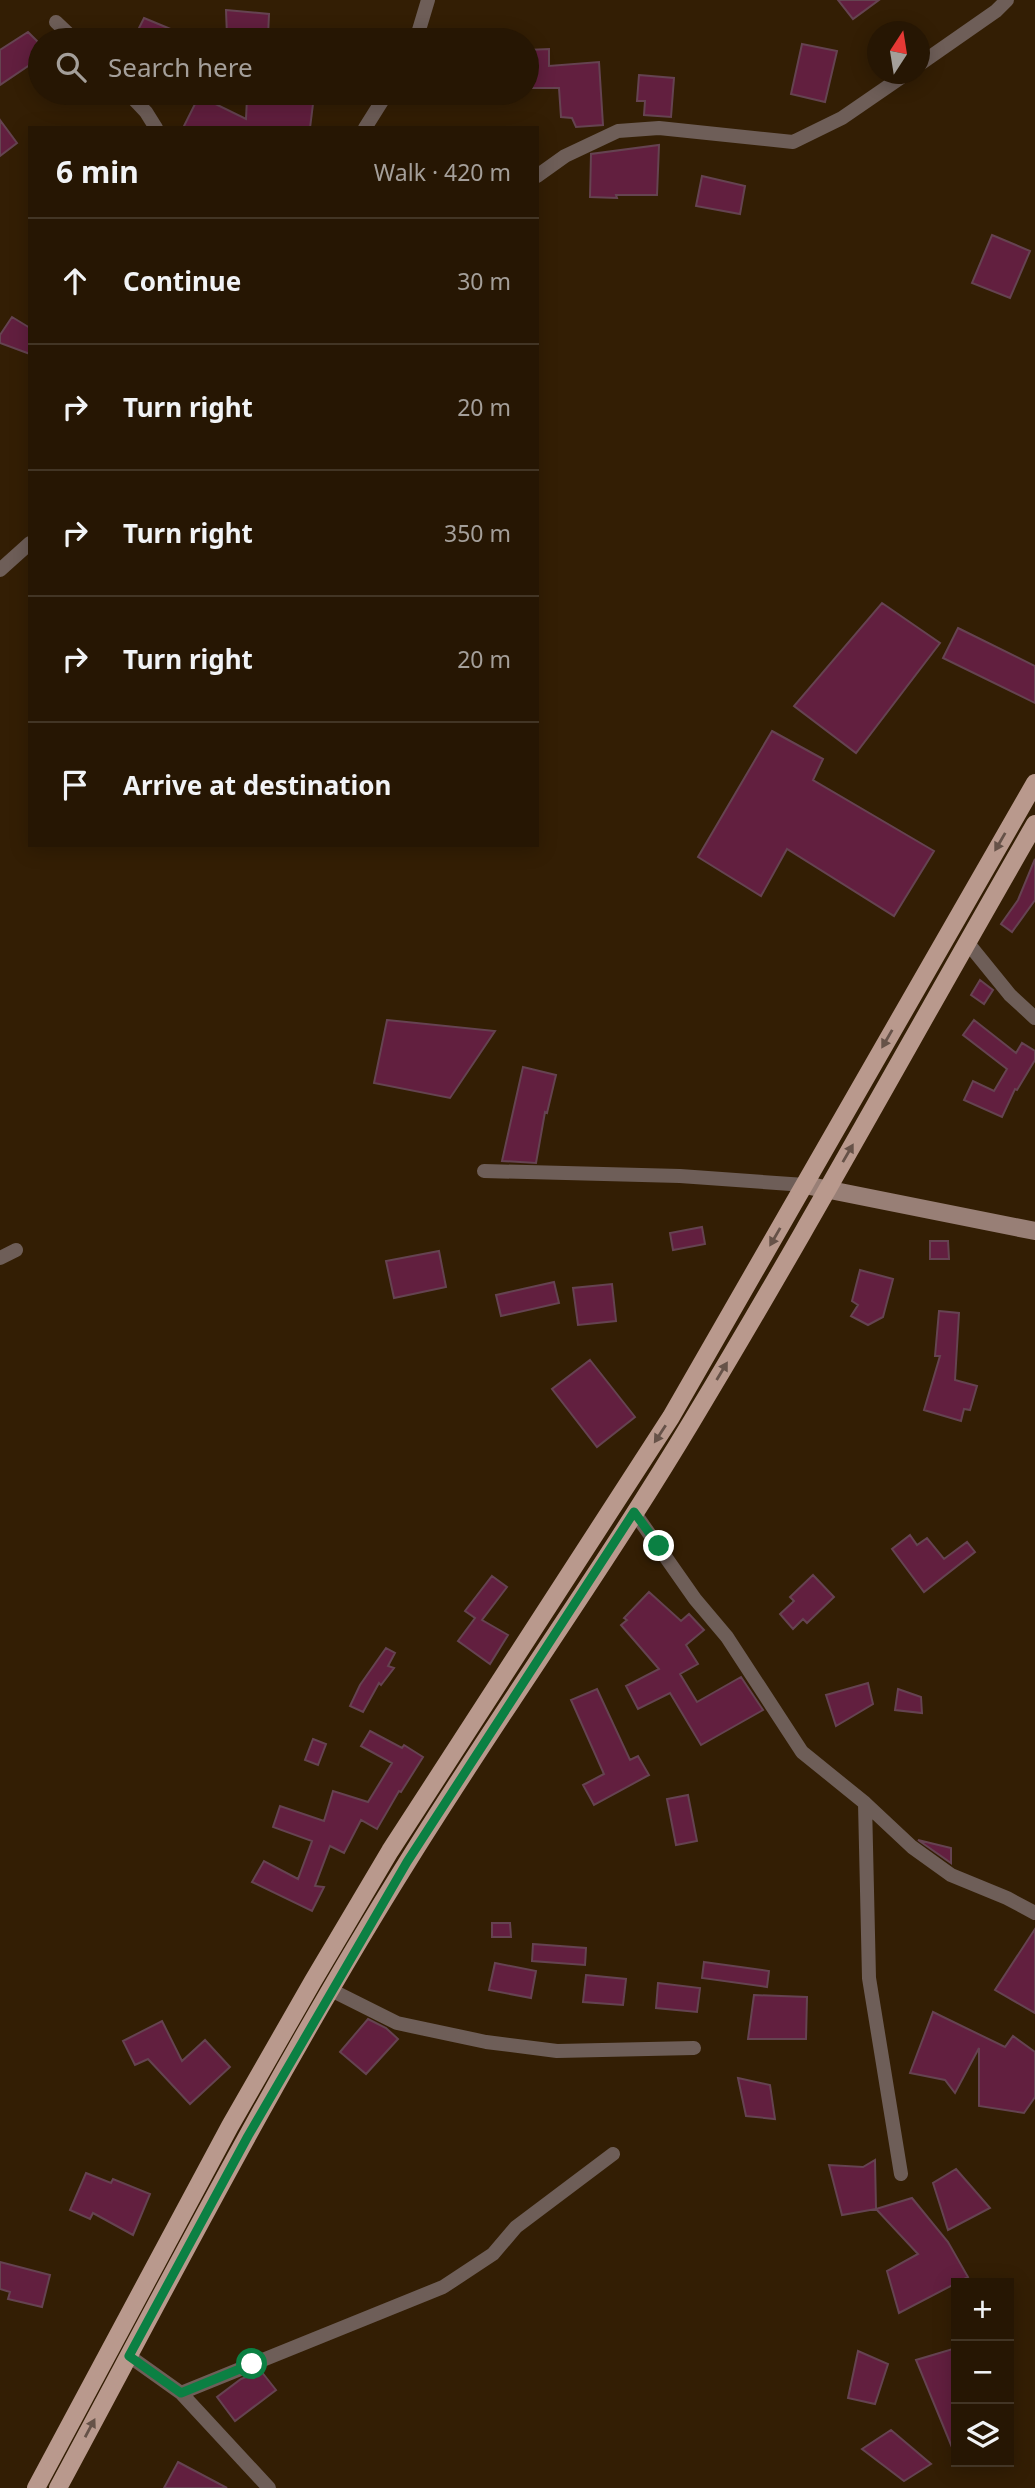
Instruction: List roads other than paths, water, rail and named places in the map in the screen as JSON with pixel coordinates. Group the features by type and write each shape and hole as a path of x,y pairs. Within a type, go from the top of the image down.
{"main road":[{"path":"36,2488 230,2126 390,1851 671,1417 1035,783"},
{"path":"58,2488 248,2136 331,1990 407,1862 688,1428 828,1189 1035,824"},
{"path":"390,1851 407,1862"}],"street":[{"path":"420,28 428,0"},
{"path":"930,56 996,11 1007,0"},
{"path":"56,22 62,28"},
{"path":"539,175 565,156 618,131 659,128 793,142 842,118 891,84"},
{"path":"139,105 155,126"},
{"path":"366,126 379,105"},
{"path":"0,570 28,545"},
{"path":"967,942 1010,995 1035,1018"},
{"path":"484,1171 680,1175 805,1185 1035,1231"},
{"path":"0,1258 16,1250"},
{"path":"634,1512 695,1599 727,1637 803,1752 865,1802 912,1847 951,1875 1007,1898 1035,1913"},
{"path":"865,1802 869,1978 901,2174"},
{"path":"331,1990 397,2024 486,2042 557,2051 694,2048"},
{"path":"181,2393 443,2287 493,2254 516,2227 613,2154"},
{"path":"129,2356 181,2393 269,2488"}]}
